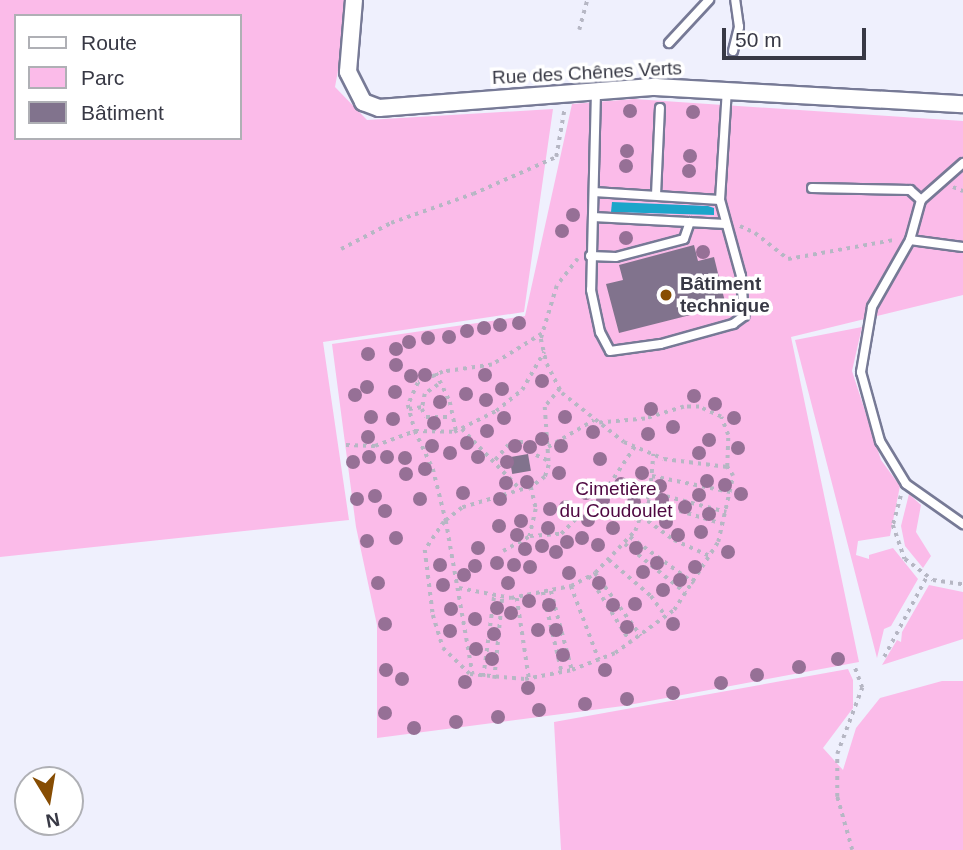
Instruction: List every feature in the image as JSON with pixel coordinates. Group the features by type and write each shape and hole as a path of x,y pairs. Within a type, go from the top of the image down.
{"street":[{"name":"Rue des Chênes Verts","path":"354,0 348,72 363,102 379,108 563,91 727,89 963,104"}],"lane":[{"path":"669,43 709,0"},
{"path":"733,51 739,27 735,0"},
{"path":"596,91 590,256 593,300 600,332 610,351 661,344 733,324 744,316 741,276 720,200 727,89"},
{"path":"656,195 660,108"},
{"path":"963,163 921,200 910,240 872,307 861,372 880,441 906,484 963,524"},
{"path":"812,188 910,190 921,200"},
{"path":"594,191 720,200"},
{"path":"593,217 726,224"},
{"path":"590,256 615,257 684,239 690,222"},
{"path":"910,240 963,247"}],"path":[{"path":"579,30 587,0"},
{"path":"341,249 391,223 473,194 556,157 564,128 563,91"},
{"path":"726,224 755,233 788,259 910,240"},
{"path":"590,256 579,259 562,278 542,334 544,352 561,389 597,422 635,446 653,454 727,467"},
{"path":"473,675 446,521 433,469 408,410 410,392 436,373 492,365 542,334"},
{"path":"346,445 375,446 415,431 462,429 496,411 522,390 544,352"},
{"path":"436,373 438,385 450,401 451,417 456,431"},
{"path":"438,385 425,394 422,407 426,417 451,417"},
{"path":"548,447 597,422 645,419 684,407 711,410 726,425 727,467 733,476 723,524 710,556 687,593 666,617 631,643 599,660 562,673 494,679 473,675 443,648 433,615 425,550 446,521 484,498 531,487 545,477 549,461 545,407 561,389"},
{"path":"408,410 422,407"},
{"path":"462,429 482,454 495,460 521,490"},
{"path":"495,460 508,445 527,442 536,456 549,461"},
{"path":"503,551 530,536 554,536 572,526 589,500 609,485 635,446"},
{"path":"459,588 494,596 517,597 571,586 595,573 625,544 641,516 650,492 653,454"},
{"path":"652,476 730,492"},
{"path":"906,484 895,514 894,534 905,559 927,576 945,583 963,584"},
{"path":"530,536 536,509 531,487"},
{"path":"650,492 726,512"},
{"path":"672,508 676,499"},
{"path":"647,501 723,524"},
{"path":"698,516 701,506"},
{"path":"641,516 674,540 710,556"},
{"path":"630,537 694,583"},
{"path":"625,544 687,593"},
{"path":"645,560 651,552"},
{"path":"609,560 651,596 666,617"},
{"path":"667,578 673,569"},
{"path":"595,573 641,636"},
{"path":"589,576 631,643"},
{"path":"884,657 927,576"},
{"path":"571,586 599,660"},
{"path":"551,590 572,670"},
{"path":"542,592 562,673"},
{"path":"603,598 609,592"},
{"path":"483,677 494,596"},
{"path":"494,679 502,597"},
{"path":"517,597 529,678"},
{"path":"617,621 625,615"},
{"path":"549,618 558,616"},
{"path":"491,621 499,624"},
{"path":"555,645 565,642"},
{"path":"487,647 497,649"},
{"path":"852,850 837,797 837,765 862,688 855,666"}],"green space":[{"path":"0,0 346,0 350,5 335,87 367,120 553,109 524,312 323,342 349,520 0,557"},
{"name":"Cimetière du Coudoulet","path":"634,99 963,121 963,295 791,337 859,662 623,706 377,738 377,625 356,527 332,344 525,316 572,104"},
{"path":"862,327 852,371 881,460 900,486 890,536 858,541 856,555 869,559 869,555 893,548 918,579 891,626 884,629 877,658 795,340"},
{"path":"909,494 921,505 916,532 931,556 923,568 905,546 901,526"},
{"path":"929,585 963,592 963,639 882,665 897,640 901,642 902,632"},
{"path":"848,669 853,680 853,708 823,748 843,770 856,728 880,698 942,681 963,681 963,850 561,850 554,722"}],"water":[{"path":"612,202 708,206 714,208 714,215 611,212"}],"building":[{"name":"Bâtiment technique","path":"694,245 698,261 714,257 726,306 619,333 606,284 623,280 619,265"},
{"path":"528,454 531,471 512,474 509,457"}],"place":[{"name":"Bâtiment technique","path":"666,295"}]}
